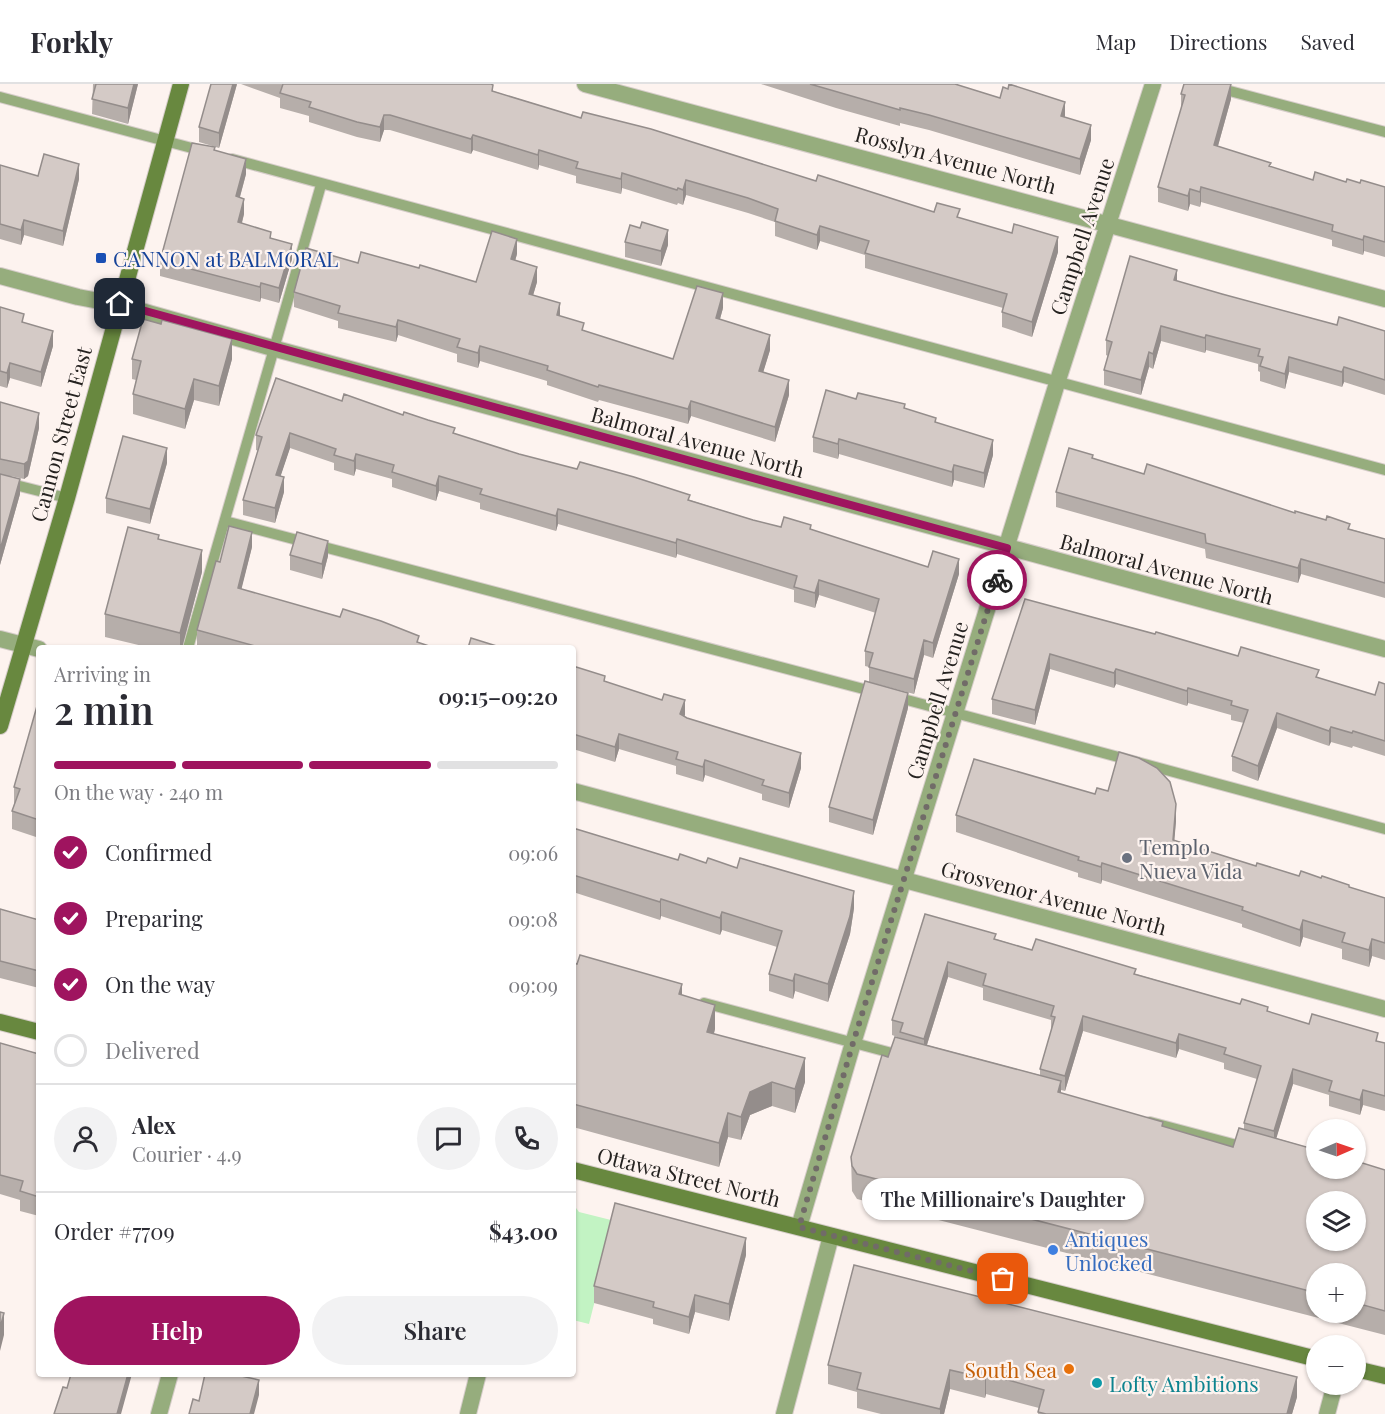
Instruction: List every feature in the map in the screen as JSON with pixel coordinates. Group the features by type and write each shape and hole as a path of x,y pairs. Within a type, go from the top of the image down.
{"main road":[{"name":"Cannon Street East","path":"0,726 31,647 67,498 181,84"},
{"path":"0,1022 36,1031"},
{"name":"Ottawa Street North","path":"576,1171 1306,1356"},
{"path":"1366,1372 1385,1377"}],"street":[{"name":"Rosslyn Avenue North","path":"585,84 1385,299"},
{"name":"Campbell Avenue","path":"799,1227 853,1043 1058,380 1153,84"},
{"name":"Balmoral Avenue North","path":"0,276 78,297 120,304 276,350 1385,650"},
{"path":"0,639 31,647"},
{"name":"Grosvenor Avenue North","path":"576,792 1385,1009"},
{"path":"784,1414 831,1236"},
{"path":"159,1414 169,1377"},
{"path":"468,1414 477,1377"},
{"path":"1328,1414 1332,1395"}],"lane":[{"path":"1203,84 1385,132"},
{"path":"0,97 164,139 321,185 1058,380 1385,470"},
{"path":"190,645 276,350 321,185"},
{"path":"0,481 67,498"},
{"path":"225,521 1385,829"},
{"path":"696,1001 909,1058"},
{"path":"1135,1118 1260,1151"}],"green space":[{"path":"576,1208 579,1212 615,1221 589,1324 576,1321"}],"building":[{"path":"96,84 134,84 128,108 92,99"},
{"path":"211,84 233,84 219,133 199,127"},
{"path":"283,84 491,84 493,85 492,91 581,118 583,112 651,129 816,181 818,175 934,212 937,203 960,209 957,217 1012,233 1014,224 1058,237 1032,322 1002,312 1007,294 865,253 869,241 820,226 817,235 775,221 778,209 748,198 686,180 683,190 678,188 677,190 622,173 621,179 576,168 578,162 539,150 538,155 473,135 471,139 390,115 384,115 380,127 357,122 309,107 311,102 280,93"},
{"path":"810,84 955,84 1000,98 1003,87 1008,89 1009,84 1065,102 1061,116 1091,125 1080,159 929,115 900,108 900,110"},
{"path":"1184,84 1231,84 1214,145 1271,163 1269,166 1313,180 1315,172 1346,182 1347,179 1360,183 1361,180 1385,187 1385,242 1364,236 1363,240 1332,231 1333,225 1201,187 1200,192 1190,189 1188,196 1158,187 1185,95 1181,94"},
{"path":"192,143 215,147 214,150 246,159 236,196 244,199 238,222 271,232 270,238 292,244 279,288 261,283 260,287 160,261"},
{"path":"44,154 79,164 63,231 24,220 21,230 0,224 0,165 38,176"},
{"path":"642,222 668,230 661,251 625,242 630,225 640,228"},
{"path":"492,231 517,239 511,259 537,267 529,294 560,303 557,315 584,323 582,330 673,359 697,286 723,293 716,318 770,335 759,371 789,380 775,427 691,401 688,409 599,385 598,387 547,370 548,366 480,346 478,353 457,347 460,339 398,320 396,327 338,313 340,306 294,292 306,248 358,263 361,252 419,268 420,265 476,282"},
{"path":"1130,256 1177,270 1174,280 1337,325 1339,317 1385,331 1385,380 1344,367 1342,372 1289,357 1285,374 1260,366 1263,357 1258,356 1260,349 1161,326 1153,354 1149,352 1141,380 1104,370 1112,342 1106,340"},
{"path":"0,307 24,314 22,322 53,331 41,372 10,363 7,373 0,371"},
{"path":"143,319 161,324 162,320 232,339 219,386 194,379 185,409 133,394 141,361 132,359"},
{"path":"276,378 342,401 344,394 403,415 404,412 455,428 453,433 519,454 577,469 580,462 634,477 690,495 688,500 753,520 781,527 784,517 811,525 810,529 928,567 933,551 959,559 933,643 924,640 914,679 869,667 873,653 865,651 879,599 819,580 815,593 794,587 797,576 677,539 676,543 558,509 556,516 480,494 482,489 439,476 436,486 392,472 394,465 356,454 354,461 334,455 336,449 290,433 276,475 284,477 275,508 243,500 262,437 256,435"},
{"path":"826,390 856,399 858,393 905,404 904,408 936,418 935,422 993,440 984,473 954,465 952,472 839,439 838,444 813,437"},
{"path":"0,402 39,413 28,461 24,464 0,459"},
{"path":"123,436 167,448 150,509 106,498"},
{"path":"1069,448 1093,455 1092,458 1144,474 1147,464 1295,513 1295,511 1326,520 1327,516 1350,524 1348,529 1385,539 1385,583 1301,559 1298,568 1206,543 1205,534 1056,492"},
{"path":"0,474 20,479 0,550"},
{"path":"229,526 252,532 238,588 340,617 343,609 419,636 417,642 426,645 251,645 197,630 216,561 220,562"},
{"path":"128,527 159,535 158,539 202,550 180,633 105,614"},
{"path":"297,532 328,541 322,564 290,555"},
{"path":"1025,599 1155,634 1156,632 1238,656 1241,647 1319,670 1316,677 1375,695 1379,682 1385,684 1385,741 1331,727 1329,731 1277,713 1258,766 1232,756 1248,710 1231,705 1232,701 1188,688 1187,691 1116,669 1114,673 1050,654 1035,710 992,699"},
{"path":"471,638 493,645 469,645"},
{"path":"576,667 605,676 604,681 662,700 664,694 685,700 680,714 687,718 801,753 789,793 762,785 764,780 705,760 703,767 676,759 678,752 619,734 615,747 576,735"},
{"path":"865,681 908,693 873,820 829,807"},
{"path":"36,710 36,819 12,811 20,789 14,787"},
{"path":"1119,752 1139,758 1157,768 1170,782 1176,804 1173,840 1256,866 1257,863 1299,876 1301,871 1321,878 1322,876 1385,898 1385,943 1372,939 1369,950 1342,942 1345,933 1303,920 1300,930 1242,910 1243,907 1102,863 1101,867 1078,860 1079,857 956,815 974,759 1095,794 1097,788 1108,791"},
{"path":"576,829 678,860 680,854 706,863 708,858 737,868 740,858 854,891 850,916 828,984 795,974 793,981 769,974 782,931 722,912 720,918 661,899 660,902 576,876"},
{"path":"0,909 36,919 36,970 0,961"},
{"path":"925,914 996,934 994,939 1032,950 1036,939 1136,969 1134,974 1240,1004 1242,999 1268,1007 1267,1011 1309,1024 1312,1014 1378,1033 1376,1041 1385,1043 1385,1096 1363,1090 1360,1100 1329,1091 1332,1081 1293,1069 1274,1131 1244,1123 1261,1066 1224,1054 1226,1048 1179,1034 1176,1043 1083,1016 1065,1076 1040,1069 1055,1017 1051,1016 1054,1006 983,985 986,974 948,962 924,1039 900,1032 903,1023 892,1020"},
{"path":"580,955 682,984 679,994 715,1005 707,1032 805,1058 795,1089 772,1082 750,1092 741,1117 728,1113 719,1143 576,1105 577,964"},
{"path":"895,1037 1061,1081 1058,1092 1163,1122 1162,1126 1233,1147 1239,1128 1306,1147 1306,1179 1366,1179 1366,1164 1385,1170 1385,1311 1366,1306 1366,1263 1306,1263 1306,1290 857,1174 852,1166 851,1157 882,1055 888,1057"},
{"path":"0,1043 36,1053 36,1196 20,1191 23,1181 0,1175"},
{"path":"615,1203 746,1238 729,1304 695,1295 689,1317 653,1307 654,1302 594,1286"},
{"path":"854,1265 1297,1377 1287,1414 1046,1414 1038,1412 1044,1390 986,1374 985,1378 950,1370 940,1409 857,1389 861,1373 828,1365"},
{"path":"0,1312 4,1313 0,1328"},
{"path":"70,1377 127,1377 117,1414 54,1414 63,1387 67,1388"},
{"path":"204,1377 246,1377 259,1380 250,1414 189,1414 193,1399 199,1401"}],"way so far":[{"path":"997,580 853,1043 799,1227 1003,1279"}],"place":[{"name":"CANNON at BALMORAL","path":"101,258"},
{"name":"Templo Nueva Vida","path":"1127,858"},
{"name":"Antiques Unlocked","path":"1053,1250"},
{"name":"The Millionaire's Daughter","path":"1003,1279"},
{"name":"South Sea","path":"1069,1369"},
{"name":"Lofty Ambitions","path":"1097,1383"}],"route":[{"path":"120,304 276,350 1007,548 997,580"}]}
